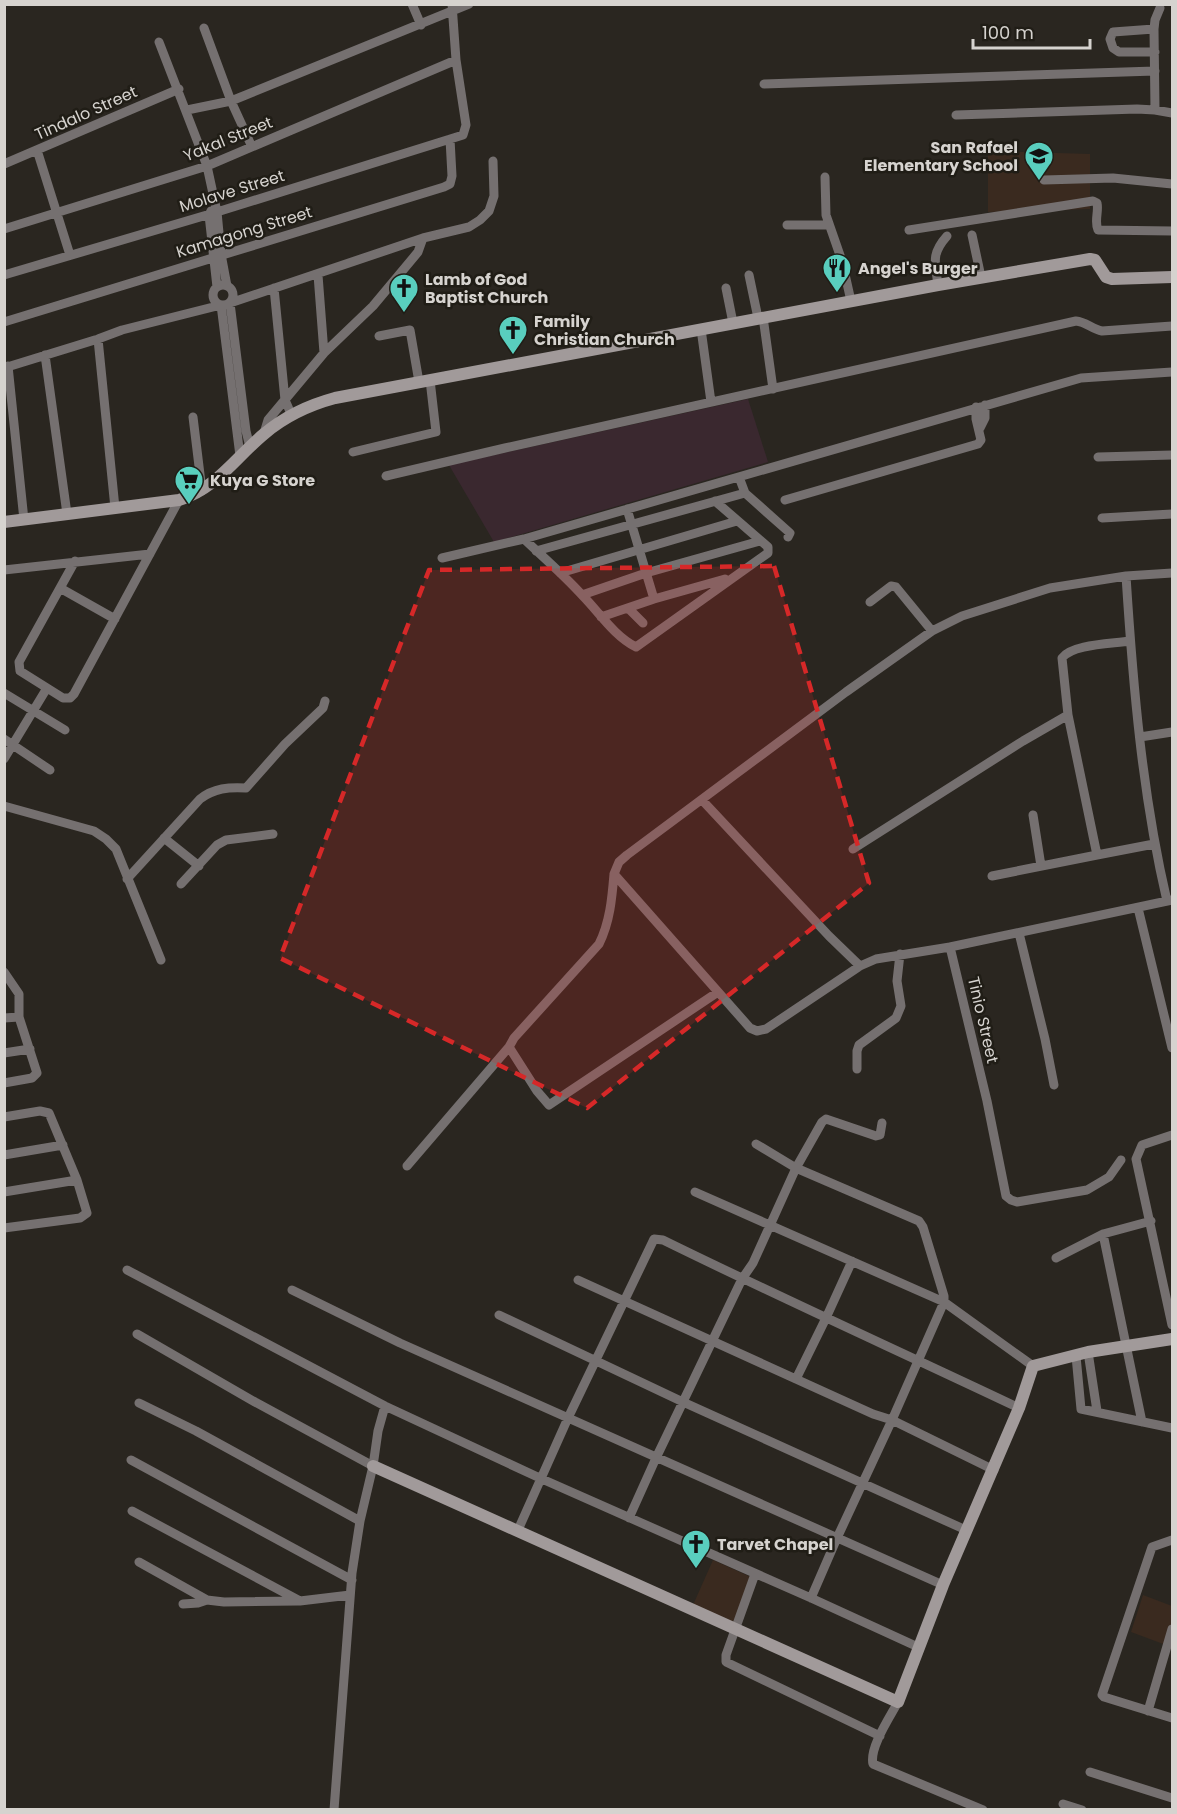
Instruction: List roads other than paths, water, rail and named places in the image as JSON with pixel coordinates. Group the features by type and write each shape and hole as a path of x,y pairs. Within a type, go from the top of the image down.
{"street":[{"path":"412,4 421,25"},
{"path":"187,110 231,101 421,25 452,8 469,4"},
{"path":"452,8 456,60"},
{"path":"1155,110 1154,29 1160,8"},
{"path":"204,28 231,101 252,147"},
{"path":"1154,29 1113,32 1110,39 1113,48 1119,52 1155,52"},
{"path":"159,42 207,166 222,287"},
{"name":"Molave Street","path":"4,275 463,135 465,130 456,60"},
{"name":"Yakal Street","path":"4,229 207,166 456,60"},
{"path":"764,84 1155,71"},
{"name":"Tindalo Street","path":"4,164 179,89"},
{"path":"956,115 1155,110 1173,113"},
{"name":"Kamagong Street","path":"4,322 444,187 450,184 452,176 450,139"},
{"path":"37,150 70,255"},
{"path":"24,520 6,367 122,330 225,304 318,275 423,238 469,227 489,211 494,196 493,161"},
{"path":"825,177 826,215 842,261 851,301"},
{"path":"1044,180 1113,178 1173,184"},
{"path":"909,230 1093,201 1098,207 1096,226 1098,230 1173,231"},
{"path":"787,225 829,225"},
{"path":"972,235 981,277"},
{"path":"938,285 936,250 947,236"},
{"path":"264,434 268,420 324,353 373,306 418,252 423,238"},
{"path":"4,522 179,500 202,491 219,478 264,434 310,405 335,398 1090,258 1095,260 1106,277 1112,279 1173,277"},
{"path":"318,275 324,353"},
{"path":"749,275 761,318 773,389"},
{"path":"222,287 233,294 225,304 240,456"},
{"path":"222,287 214,292 214,298 225,304"},
{"path":"274,288 285,400 292,416"},
{"path":"726,288 733,323"},
{"path":"225,304 250,447"},
{"path":"386,476 1076,321 1083,321 1102,331 1173,326"},
{"path":"701,329 711,402"},
{"path":"353,452 437,430 410,330 379,336"},
{"path":"98,339 115,508"},
{"path":"45,355 67,514"},
{"path":"442,558 524,539 1082,378 1173,372"},
{"path":"785,500 973,447 981,440 980,428 985,418 980,406"},
{"path":"193,417 202,491"},
{"path":"1098,457 1173,455"},
{"path":"739,477 745,493 790,533 788,537"},
{"path":"537,551 745,493"},
{"path":"75,561 19,662 20,671 63,698 70,698 74,694 179,500"},
{"path":"524,539 582,595 601,617 636,647 768,553 768,547 716,501"},
{"path":"627,509 654,599"},
{"path":"1102,518 1173,514"},
{"path":"560,573 737,521"},
{"path":"582,595 646,573 760,541"},
{"path":"4,570 150,554"},
{"path":"406,1167 509,1047 514,1038 598,944 604,933 611,904 614,874 619,862 855,685 932,631 962,616 1031,593 1071,584 1126,576 1173,573"},
{"path":"614,874 750,1028 757,1031 766,1029 860,966 876,959 1020,933 1170,900 1154,844 1140,737 1126,576"},
{"path":"601,617 654,599 732,578"},
{"path":"870,602 891,586 896,587 932,631"},
{"path":"60,588 115,619"},
{"path":"628,608 644,623"},
{"path":"1097,855 1068,715 1062,658 1066,652 1130,641"},
{"path":"4,759 47,688"},
{"path":"4,693 65,729"},
{"path":"127,879 210,791 246,788 285,744 323,708 325,700"},
{"path":"854,849 1023,741 1068,715"},
{"path":"1140,737 1173,732"},
{"path":"4,739 50,770"},
{"path":"702,800 860,966"},
{"path":"4,806 94,831 106,838 116,849 161,960"},
{"path":"1033,815 1041,866"},
{"path":"181,884 217,845 226,840 273,834"},
{"path":"164,838 199,866"},
{"path":"992,876 1154,844"},
{"path":"1137,908 1173,1048"},
{"path":"1020,933 1054,1085"},
{"name":"Tinio Street","path":"950,947 987,1101 1006,1196 1017,1202 1087,1190 1109,1177 1121,1160"},
{"path":"857,1069 856,1051 859,1045 896,1018 901,1006 897,981 900,954"},
{"path":"4,972 19,994 19,1017 37,1075 4,1083"},
{"path":"509,1047 549,1106 718,992"},
{"path":"4,1018 19,1017"},
{"path":"4,1053 30,1048"},
{"path":"4,1118 40,1111 48,1112 87,1208 86,1215 80,1218 4,1228"},
{"path":"629,1518 742,1279 753,1263 796,1168 824,1120 876,1136 880,1135 882,1124"},
{"path":"1173,1135 1142,1145 1136,1159 1173,1325"},
{"path":"756,1144 796,1168 919,1221 923,1227 944,1296 944,1302 919,1360 811,1598"},
{"path":"4,1155 63,1145"},
{"path":"4,1192 77,1180"},
{"path":"694,1192 944,1302 1033,1366 1082,1354 1173,1339"},
{"path":"1056,1258 1103,1234 1151,1221"},
{"path":"1103,1234 1142,1422"},
{"path":"518,1530 568,1418 654,1239 663,1240 1020,1408"},
{"path":"796,1379 852,1261"},
{"path":"127,1270 385,1406 542,1479 918,1647"},
{"path":"578,1280 873,1414 892,1420 994,1470"},
{"path":"292,1290 400,1343 943,1585"},
{"path":"499,1315 683,1402 966,1530"},
{"path":"137,1334 373,1466 898,1702"},
{"path":"1082,1354 1097,1411"},
{"path":"1082,1354 1079,1406 1083,1410 1173,1428"},
{"path":"983,1809 964,1807 873,1764 872,1758 880,1736 898,1702 966,1530 1020,1408 1033,1366"},
{"path":"139,1403 196,1431 360,1521"},
{"path":"334,1809 352,1580 360,1521 385,1406"},
{"path":"131,1460 352,1580"},
{"path":"132,1511 300,1601"},
{"path":"1173,1540 1152,1547 1102,1695 1173,1718"},
{"path":"138,1562 207,1600 224,1602 300,1601 351,1595"},
{"path":"755,1574 726,1655 726,1662 880,1736"},
{"path":"183,1604 207,1600"},
{"path":"1148,1711 1173,1629"},
{"path":"1090,1772 1173,1798"},
{"path":"1063,1804 1082,1809"}],"place":[{"name":"San Rafael Elementary School","path":"1039,182"},
{"name":"Angel's Burger","path":"837,294"},
{"name":"Lamb of God Baptist Church","path":"404,314"},
{"name":"Family Christian Church","path":"513,356"},
{"name":"Kuya G Store","path":"189,506"},
{"name":"Tarvet Chapel","path":"696,1570"}]}
